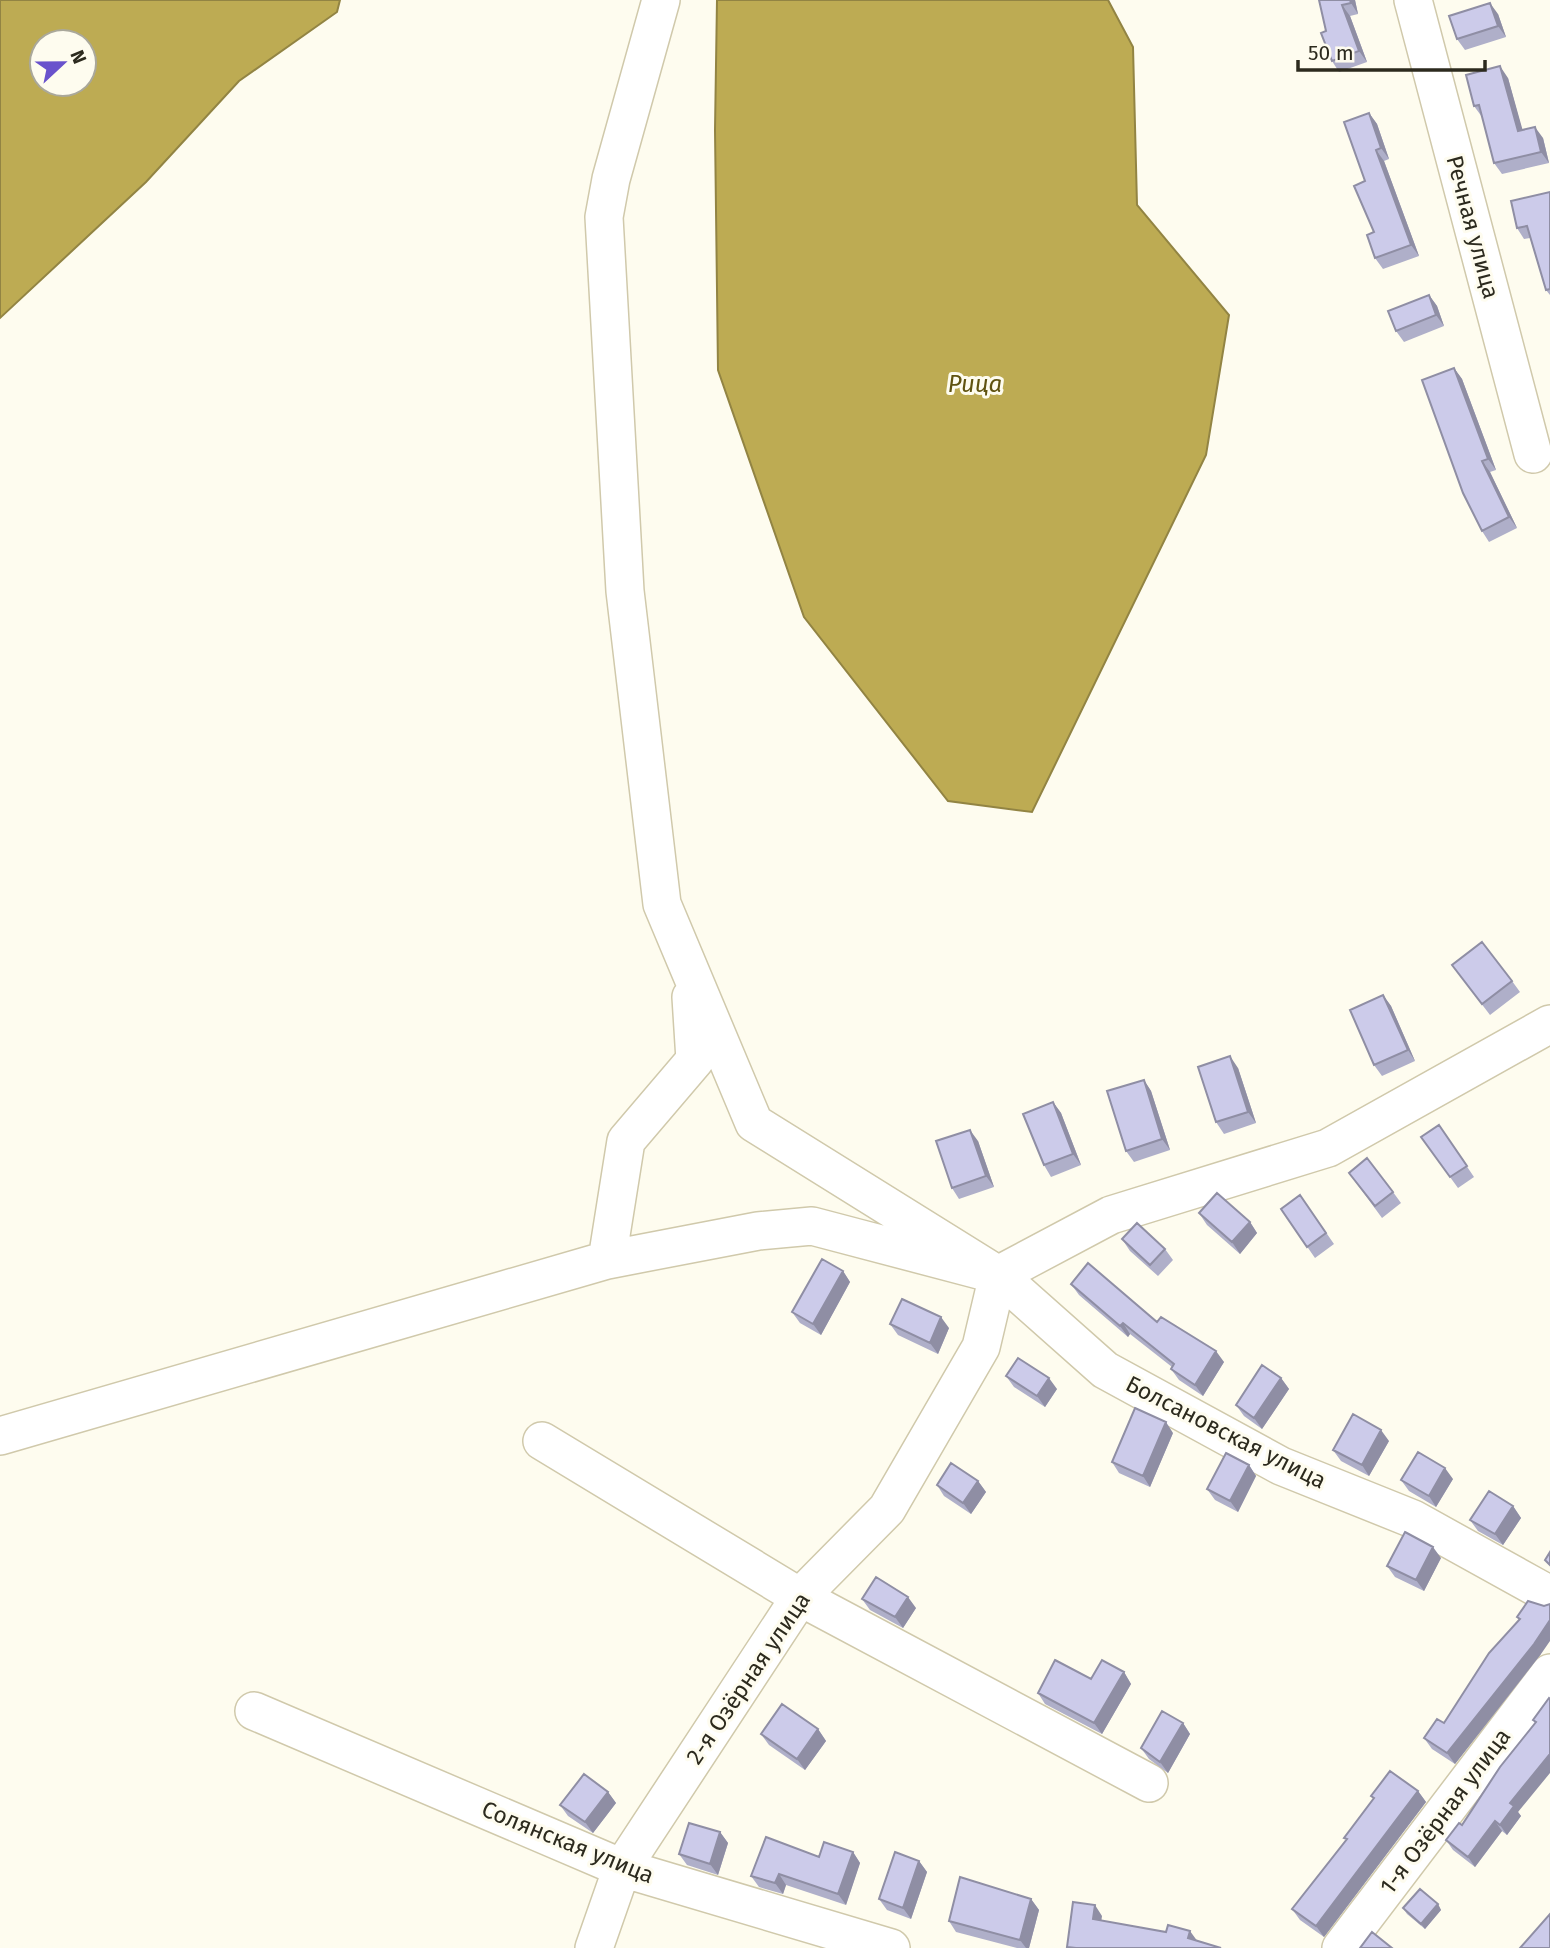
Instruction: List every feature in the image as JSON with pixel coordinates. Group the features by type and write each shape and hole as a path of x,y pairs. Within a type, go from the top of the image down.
{"street":[{"name":"Болсановская улица","path":"661,0 611,179 604,217 625,591 662,904 754,1123 998,1275 1105,1370 1281,1466 1413,1519 1550,1595"},
{"name":"Речная улица","path":"1413,0 1533,454"},
{"path":"607,1260 626,1141 695,1060 689,968"},
{"path":"0,1436 607,1260 758,1231 812,1226 998,1275 1111,1215 1328,1149 1550,1024"},
{"name":"2-я Озёрная улица","path":"594,1948 622,1868 800,1597 887,1509 981,1347 998,1275"},
{"path":"542,1441 800,1597 1149,1783"},
{"name":"1-я Озёрная улица","path":"1341,1948 1550,1673"},
{"name":"Солянская улица","path":"254,1710 622,1868 891,1948"}],"water":[{"path":"0,0 340,0 337,12 239,81 146,182 0,318"},
{"name":"Рица","path":"717,0 1108,0 1133,47 1137,205 1229,315 1206,455 1032,812 948,801 804,617 718,370 715,130"}],"building":[{"path":"1319,0 1350,0 1351,3 1342,5 1359,51 1332,61 1321,33 1326,31"},
{"path":"1490,3 1498,26 1457,39 1449,16"},
{"path":"1500,66 1518,131 1535,127 1541,152 1494,163 1479,105 1474,106 1466,75"},
{"path":"1369,113 1381,148 1376,150 1411,245 1375,258 1367,235 1374,232 1354,186 1365,181 1344,122"},
{"path":"1550,192 1550,289 1546,290 1527,226 1517,228 1511,201"},
{"path":"1429,295 1436,315 1396,331 1388,311"},
{"path":"1454,368 1488,459 1482,461 1509,517 1482,531 1463,493 1422,380"},
{"path":"1482,942 1512,981 1482,1004 1452,965"},
{"path":"1383,995 1408,1050 1374,1065 1350,1010"},
{"path":"1230,1056 1248,1112 1216,1122 1198,1067"},
{"path":"1144,1080 1162,1139 1126,1151 1107,1091"},
{"path":"1053,1102 1073,1154 1044,1165 1023,1114"},
{"path":"1439,1125 1467,1166 1450,1177 1421,1137"},
{"path":"970,1130 986,1176 952,1188 936,1141"},
{"path":"1367,1158 1393,1192 1375,1206 1349,1173"},
{"path":"1217,1193 1250,1222 1232,1242 1199,1213"},
{"path":"1300,1195 1326,1233 1307,1247 1281,1209"},
{"path":"1137,1223 1165,1249 1150,1265 1122,1239"},
{"path":"822,1259 843,1271 813,1324 792,1312"},
{"path":"1088,1263 1157,1322 1161,1317 1216,1351 1195,1385 1171,1369 1174,1364 1123,1323 1120,1326 1071,1284"},
{"path":"902,1299 941,1317 930,1343 890,1324"},
{"path":"1018,1358 1049,1378 1037,1396 1006,1376"},
{"path":"1262,1365 1281,1378 1254,1418 1236,1405"},
{"path":"1135,1408 1166,1422 1143,1476 1112,1462"},
{"path":"1353,1414 1381,1430 1362,1465 1333,1450"},
{"path":"1418,1452 1445,1468 1429,1496 1401,1480"},
{"path":"1226,1453 1249,1465 1230,1501 1207,1489"},
{"path":"951,1463 978,1481 963,1503 937,1485"},
{"path":"1489,1491 1513,1506 1495,1534 1470,1520"},
{"path":"1405,1532 1433,1547 1416,1580 1387,1566"},
{"path":"1550,1552 1550,1565 1545,1560"},
{"path":"876,1577 908,1597 895,1617 862,1599"},
{"path":"1528,1601 1544,1606 1550,1604 1550,1620 1447,1753 1424,1738 1437,1719 1444,1723 1489,1653 1520,1619 1517,1617"},
{"path":"1055,1660 1091,1679 1102,1660 1124,1672 1094,1723 1038,1693"},
{"path":"1549,1698 1550,1754 1510,1803 1514,1806 1500,1825 1495,1821 1468,1857 1446,1840 1459,1823 1462,1825 1500,1767 1536,1722 1533,1720"},
{"path":"782,1704 818,1729 797,1759 761,1734"},
{"path":"1162,1711 1183,1723 1160,1762 1141,1748"},
{"path":"1390,1771 1418,1791 1316,1926 1292,1909 1347,1839 1344,1838"},
{"path":"584,1774 608,1792 585,1822 560,1805"},
{"path":"689,1823 720,1832 710,1864 679,1854"},
{"path":"766,1837 819,1857 824,1842 853,1852 838,1894 779,1874 775,1883 751,1876"},
{"path":"895,1852 919,1861 903,1908 879,1899"},
{"path":"960,1877 1031,1899 1020,1940 949,1921"},
{"path":"1420,1889 1438,1904 1421,1924 1403,1908"},
{"path":"1073,1902 1095,1905 1093,1919 1166,1932 1168,1925 1190,1931 1188,1938 1221,1948 1067,1947"},
{"path":"1550,1914 1550,1948 1520,1948"},
{"path":"1372,1932 1392,1948 1360,1948"}]}
